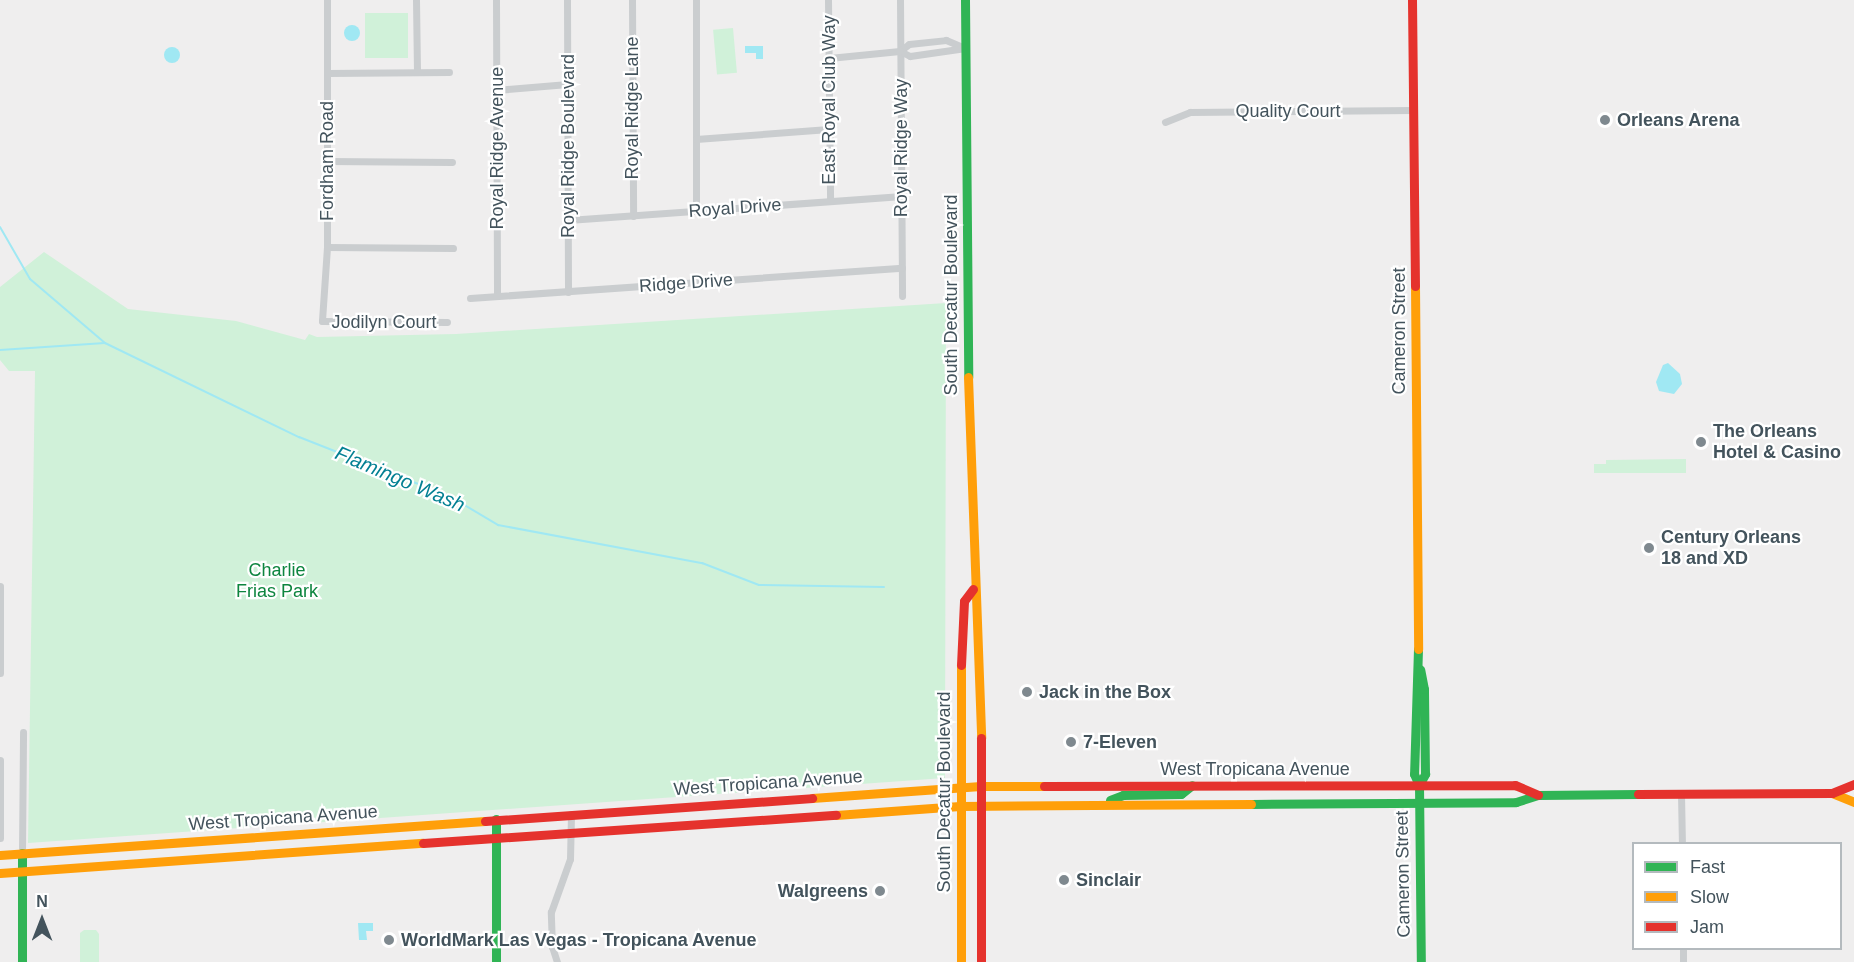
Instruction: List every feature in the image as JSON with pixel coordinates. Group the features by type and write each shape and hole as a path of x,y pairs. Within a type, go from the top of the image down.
{"main road":[{"name":"South Decatur Boulevard","path":"965,0 973,589 979,601 981,962"},
{"name":"Cameron Street","path":"1412,0 1418,661 1414,756 1419,785 1421,962"},
{"name":"South Decatur Boulevard","path":"961,962 960,787 964,601 973,589"},
{"name":"West Tropicana Avenue","path":"0,873 960,806 1101,803 1516,802 1538,795 1832,793 1854,784"},
{"path":"1101,803 1123,795 1181,794 1192,785"},
{"name":"West Tropicana Avenue","path":"0,855 981,786 1515,785 1538,795"},
{"name":"West Tropicana Avenue","path":"1832,793 1854,802"},
{"path":"689,805 690,824"},
{"path":"496,819 496,962"},
{"path":"362,828 364,848"},
{"path":"202,840 204,859"},
{"path":"188,841 189,860"},
{"path":"22,853 22,962"}],"street":[{"name":"Fordham Road","path":"322,321 327,247 327,0"},
{"path":"416,0 417,72"},
{"name":"Royal Ridge Avenue","path":"496,0 497,296"},
{"name":"Royal Ridge Boulevard","path":"567,0 568,292"},
{"name":"Royal Ridge Lane","path":"632,0 633,216"},
{"path":"696,0 696,211"},
{"name":"East Royal Club Way","path":"828,0 830,201"},
{"name":"Royal Ridge Way","path":"900,0 902,296"},
{"path":"900,51 909,44 946,40 965,48"},
{"path":"829,58 900,51 910,56 965,48"},
{"path":"328,73 449,72"},
{"path":"496,90 568,84"},
{"name":"Quality Court","path":"1165,122 1190,112 1413,110"},
{"path":"696,139 829,129"},
{"path":"327,161 452,162"},
{"name":"Royal Drive","path":"568,220 902,196"},
{"path":"327,247 453,248"},
{"name":"Ridge Drive","path":"470,298 902,268"},
{"name":"Jodilyn Court","path":"322,321 447,322"},
{"path":"0,586 0,673"},
{"path":"22,853 23,732"},
{"path":"0,838 2,760"},
{"path":"1681,794 1682,842"},
{"path":"557,962 552,947 551,912 570,860 571,814"}],"green space":[{"path":"365,13 408,13 408,58 365,58"},
{"path":"733,28 737,73 717,75 713,30"},
{"name":"Charlie Frias Park","path":"44,252 128,309 236,321 305,340 309,334 317,337 456,334 946,303 945,778 28,843 35,371 9,371 0,360 0,287"},
{"path":"1686,459 1686,473 1594,473 1594,464 1606,464 1606,460"},
{"path":"84,930 96,930 99,934 99,962 80,962 80,933"}],"water":[{"path":"352,25 360,33 352,41 344,33"},
{"path":"745,46 763,46 763,59 756,59 756,53 745,53"},
{"path":"172,47 178,49 180,55 178,61 172,63 166,61 164,55 166,49"},
{"path":"1668,363 1680,374 1682,384 1674,394 1659,391 1656,382 1663,365"},
{"path":"358,923 373,923 373,931 366,931 367,940 359,940"}],"waterway":[{"path":"0,227 30,279 105,343"},
{"name":"Flamingo Wash","path":"0,350 105,343 299,437 451,497 498,525 702,563 759,585 884,587"}],"traffic: fast":[{"path":"965,0 968,377"},
{"path":"1418,649 1414,774 1419,785 1421,962"},
{"path":"1419,785 1425,774 1424,689 1420,669"},
{"path":"1110,800 1123,795 1181,794 1192,785"},
{"path":"1251,804 1516,802 1538,795 1638,794"},
{"path":"496,819 496,962"},
{"path":"22,853 22,962"}],"traffic: slow":[{"path":"1415,286 1418,649"},
{"path":"968,377 981,738"},
{"path":"961,665 961,962"},
{"path":"812,798 981,786 1044,786"},
{"path":"1832,793 1854,802"},
{"path":"836,815 960,806 1251,804"},
{"path":"0,855 485,821"},
{"path":"0,873 423,843"}],"traffic: jam":[{"path":"1412,0 1415,286"},
{"path":"961,665 964,601 973,589"},
{"path":"981,738 981,962"},
{"path":"1638,794 1832,793 1854,784"},
{"path":"1044,786 1515,785 1538,795"},
{"path":"485,821 812,798"},
{"path":"423,843 836,815"}],"place":[{"name":"Orleans Arena","path":"1605,120"},
{"name":"The Orleans Hotel & Casino","path":"1701,442"},
{"name":"Century Orleans 18 and XD","path":"1649,548"},
{"name":"Jack in the Box","path":"1027,692"},
{"name":"7-Eleven","path":"1071,742"},
{"name":"Sinclair","path":"1064,880"},
{"name":"Walgreens","path":"880,891"},
{"name":"WorldMark Las Vegas - Tropicana Avenue","path":"389,940"}]}
